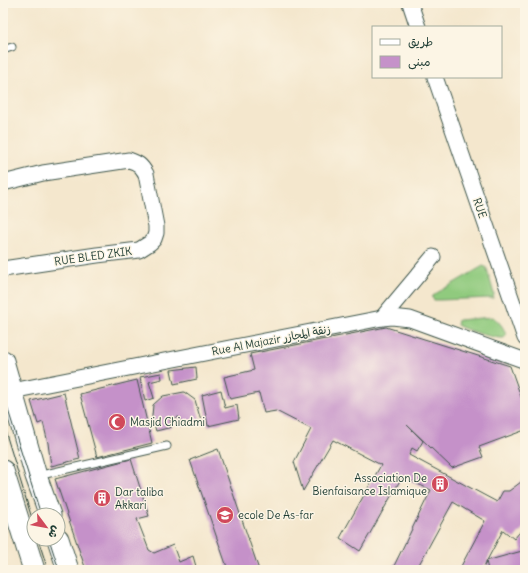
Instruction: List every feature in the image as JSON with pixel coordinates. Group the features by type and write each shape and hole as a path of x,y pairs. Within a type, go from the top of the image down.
{"main road":[{"path":"3,361 36,476 47,507"},
{"path":"3,471 12,509 34,570"},
{"path":"61,547 68,570"}],"street":[{"path":"410,3 418,26"},
{"name":"RUE","path":"435,78 525,338"},
{"name":"RUE BLED ZKIK","path":"3,183 43,173 129,160 138,163 146,174 156,226 154,239 139,250 3,269"},
{"path":"382,318 433,257"},
{"name":"Rue Al Majazir زنقة المجازر","path":"12,391 392,317 410,319 524,362"}],"lane":[{"path":"3,50 12,47"},
{"path":"36,476 167,446"}],"green space":[{"path":"483,266 487,269 494,294 493,298 434,300 432,298 435,294"},
{"path":"493,317 504,330 506,335 504,338 480,334 457,325 458,320"}],"building":[{"path":"386,327 510,366 525,408 525,430 479,447 483,457 452,468 407,425 423,441 417,451 412,448 409,455 497,502 503,491 509,491 525,479 525,526 514,539 503,530 482,570 459,570 485,521 453,502 416,570 392,570 431,490 402,477 360,551 340,538 381,465 333,440 303,491 294,462 311,429 276,411 264,413 259,393 230,399 224,377 254,370 250,354"},
{"path":"196,367 197,379 174,384 171,370"},
{"path":"161,373 162,379 149,382 154,398 145,401 140,377"},
{"name":"Masjid Chiadmi","path":"137,380 152,443 97,457 80,394"},
{"path":"221,390 225,408 237,405 239,419 208,426 202,395"},
{"path":"184,392 195,400 201,421 182,426 179,417 170,419 172,427 156,431 152,416 153,405 163,396"},
{"path":"64,393 80,459 51,466 43,422 38,424 31,401"},
{"name":"ecole De As-far","path":"218,449 259,570 228,570 190,460"},
{"name":"Dar taliba Akkari","path":"131,459 149,516 137,519 149,550 154,553 173,545 179,562 193,556 197,570 86,570 66,511 66,507 65,507 55,479"},
{"path":"525,539 525,570 488,570 486,561 522,551 520,541"}],"tram line":[{"path":"3,394 38,507"},
{"path":"3,424 28,507"},
{"path":"41,547 48,570"},
{"path":"52,547 59,570"}],"place":[{"name":"Masjid Chiadmi","path":"117,422"},
{"name":"Association De Bienfaisance Islamique","path":"440,484"},
{"name":"Dar taliba Akkari","path":"102,498"},
{"name":"ecole De As-far","path":"225,515"}]}
